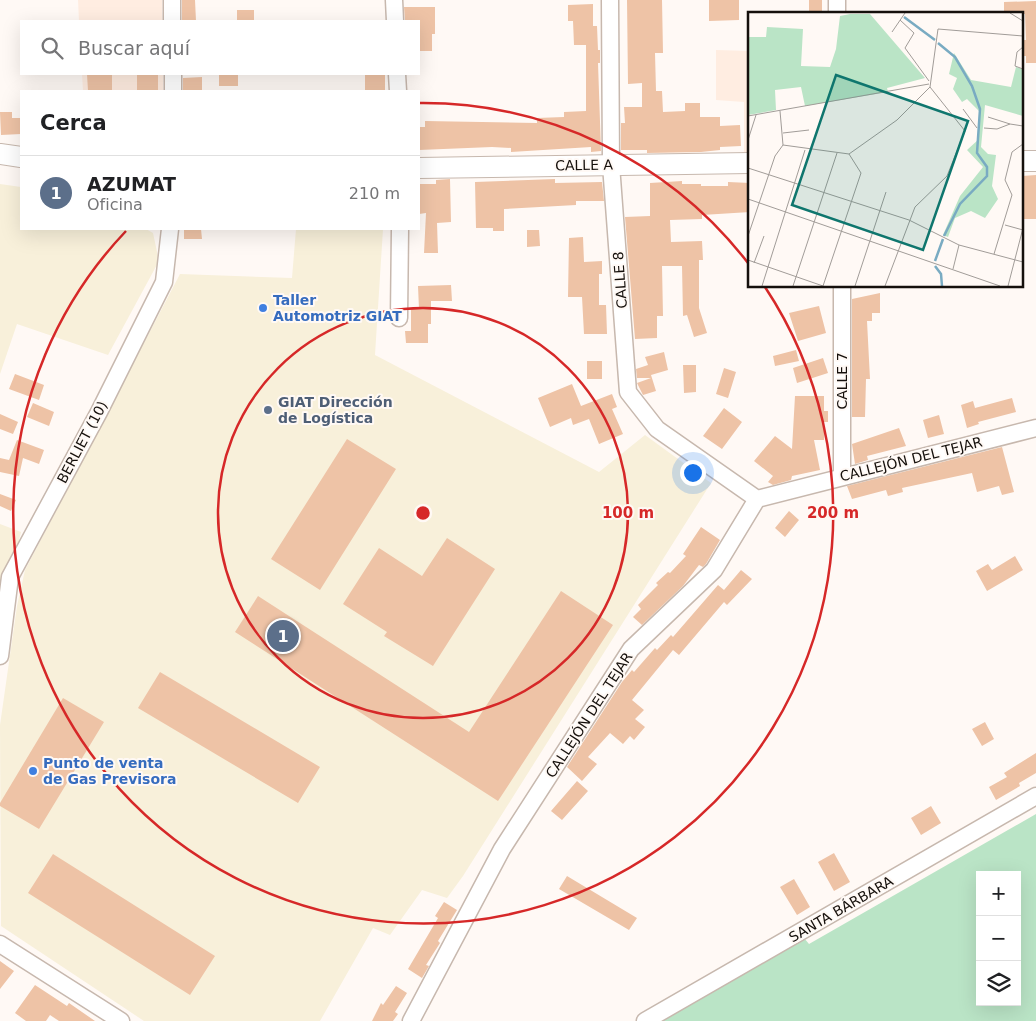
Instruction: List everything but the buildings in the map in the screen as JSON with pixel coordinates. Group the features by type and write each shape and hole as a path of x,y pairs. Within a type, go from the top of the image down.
{"street":[{"path":"172,0 172,20"},
{"path":"394,0 395,20"},
{"name":"CALLE 8","path":"610,0 611,165 628,392 657,429 756,500"},
{"path":"173,75 173,90"},
{"path":"397,75 398,90"},
{"path":"0,154 20,157"},
{"name":"CALLE A","path":"420,168 748,162"},
{"name":"BERLIET (10)","path":"0,656 10,577 94,420 164,282 170,230"},
{"path":"399,318 400,230"},
{"name":"CALLE 7","path":"842,288 842,476"},
{"name":"CALLEJÓN DEL TEJAR","path":"411,1021 502,849 631,649 714,570 756,500 842,476 1036,428"},
{"name":"SANTA BÁRBARA","path":"645,1021 1036,796"},
{"path":"0,944 121,1021"}],"shaded area":[{"path":"78,0 162,0 162,20 79,20"},
{"path":"716,50 748,51 748,152 744,152 744,102 716,100"},
{"path":"82,75 163,75 163,90 83,90"},
{"path":"0,184 20,187 20,230 148,230 153,233 159,261 108,355 17,324 0,374"},
{"path":"296,230 383,230 375,355 599,472 645,435 711,483 463,876 447,898 422,890 390,935 373,928 320,1021 144,1021 1,926 0,725 17,606 25,570 180,274 292,278"},
{"path":"0,524 21,532 0,619"}],"green space":[{"path":"1036,814 1036,1021 643,1021 795,927 809,944"}],"place":[{"name":"Taller Automotriz GIAT","path":"263,308"},
{"name":"GIAT Dirección de Logística","path":"268,410"},
{"name":"AZUMAT","path":"283,636"},
{"name":"Punto de venta de Gas Previsora","path":"33,771"}]}
